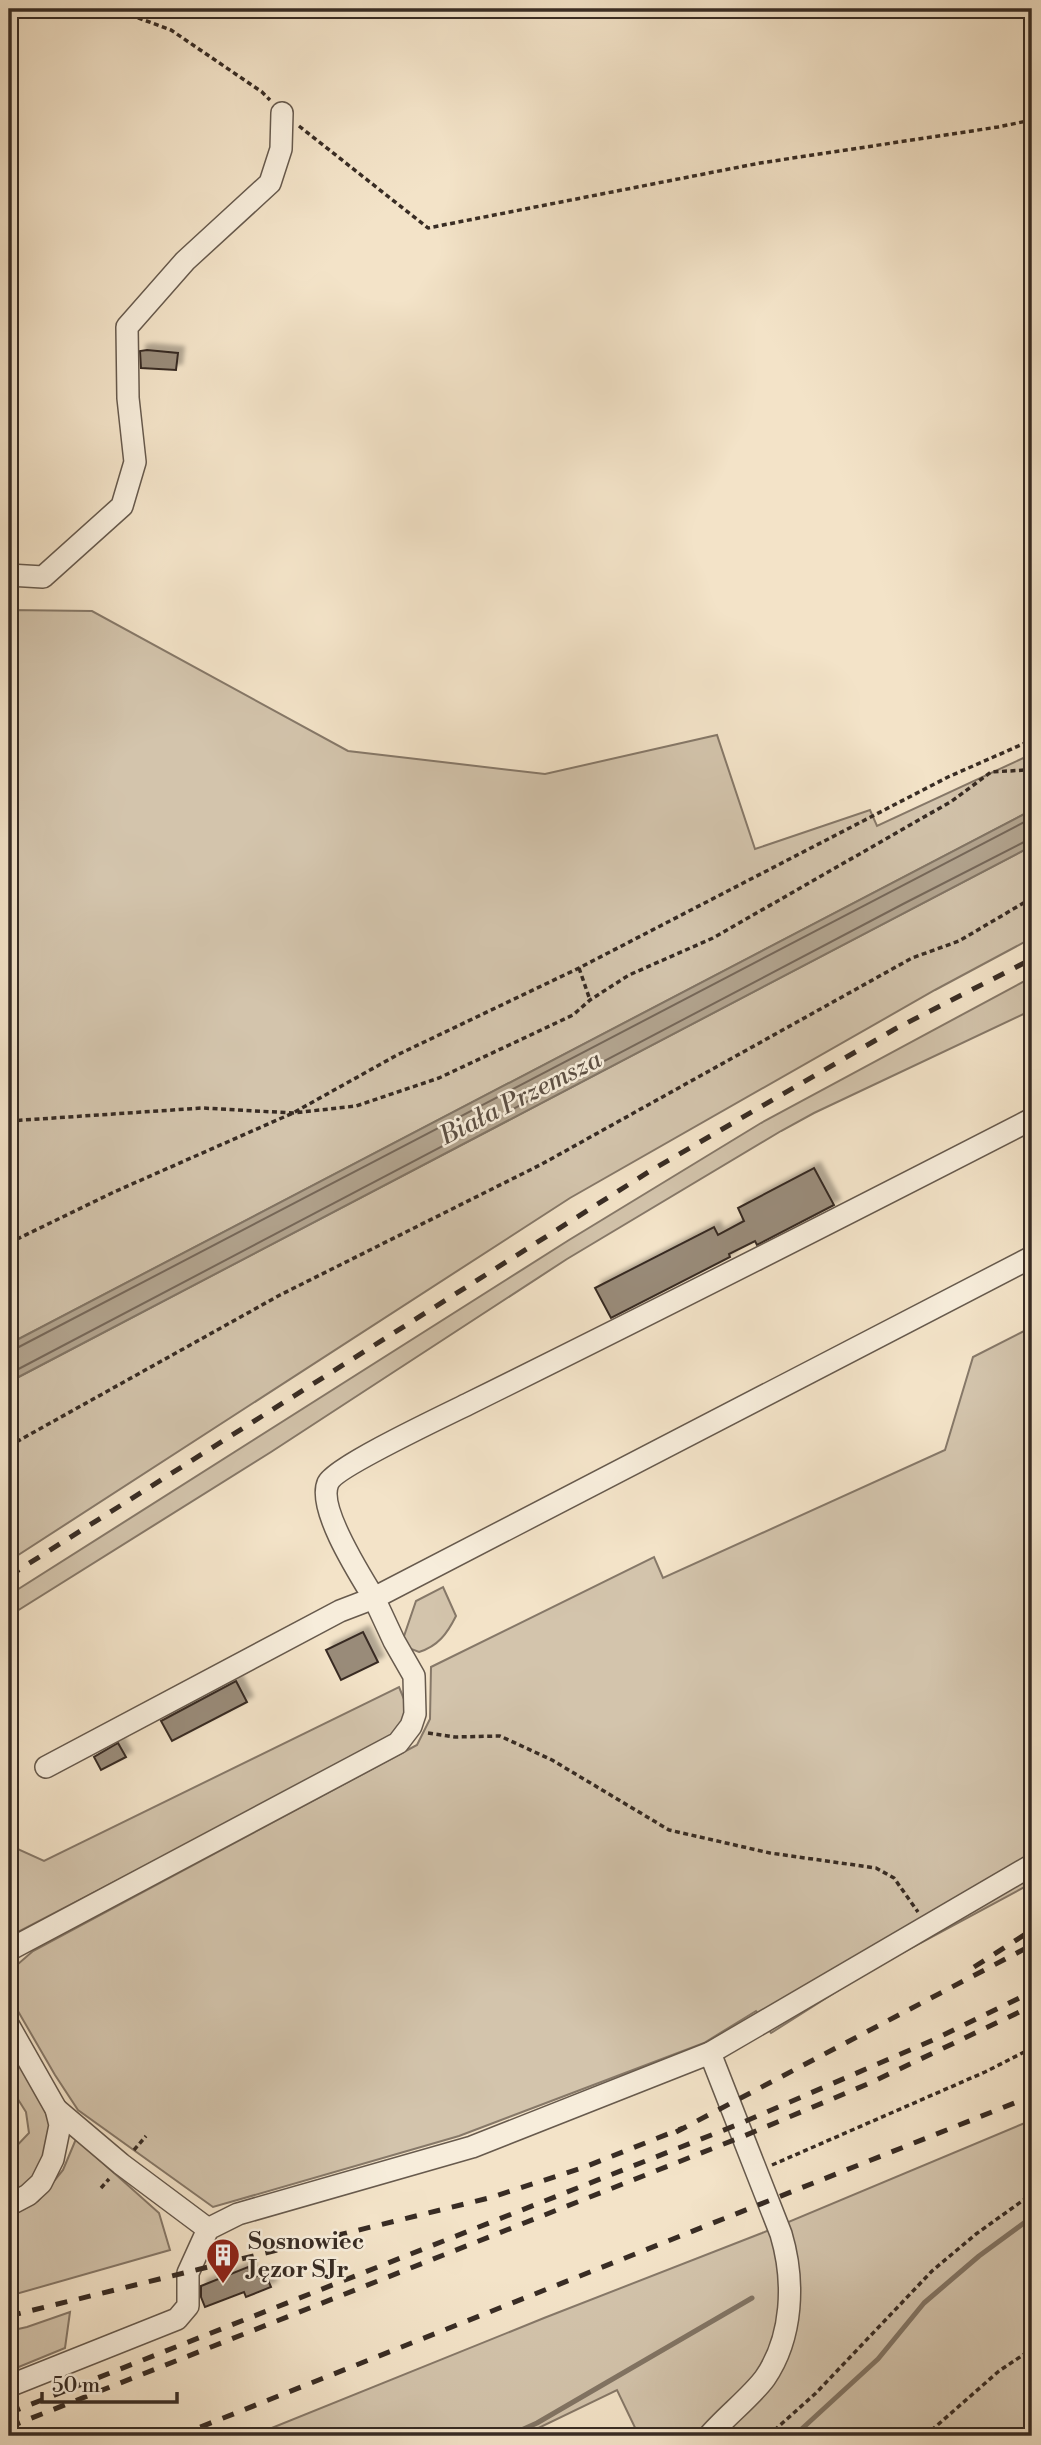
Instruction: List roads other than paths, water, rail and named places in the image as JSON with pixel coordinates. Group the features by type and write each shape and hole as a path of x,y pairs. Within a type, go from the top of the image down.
{"street":[{"path":"9,575 43,577 122,506 135,462 128,398 127,327 185,261 270,183 281,149 282,113"},
{"path":"9,1950 398,1743 411,1726 415,1714 414,1676 332,1521 325,1491 329,1479 386,1445 621,1329 1032,1119"},
{"path":"46,1767 340,1611 374,1598 1032,1257"},
{"path":"9,2386 177,2319 188,2305 188,2273 208,2229 238,2214 472,2147 710,2053 1032,1865"},
{"path":"9,2026 56,2109 60,2125 53,2159 41,2183 28,2195 9,2205"},
{"path":"709,2436 764,2379 785,2337 790,2275 787,2255 758,2171 710,2053"},
{"path":"56,2109 121,2164 208,2229"}],"water":[{"name":"Biała Przemsza","path":"1032,810 1032,846 9,1382 9,1344"}],"waterway":[{"path":"794,2436 878,2359 924,2303 979,2256 1032,2217"},
{"path":"508,2436 537,2423 752,2298"}],"railway":[{"path":"9,1576 650,1171 895,1029 1032,959"},
{"path":"974,1967 1032,1930"},
{"path":"676,2132 1032,1945"},
{"path":"9,2413 739,2124 933,2040 1032,1992"},
{"path":"9,2427 744,2136 870,2083 1032,2006"},
{"path":"178,2436 1032,2096"},
{"path":"9,2316 489,2198 582,2168 683,2128"}],"place":[{"name":"Sosnowiec Jęzor SJr","path":"223,2285"}]}
